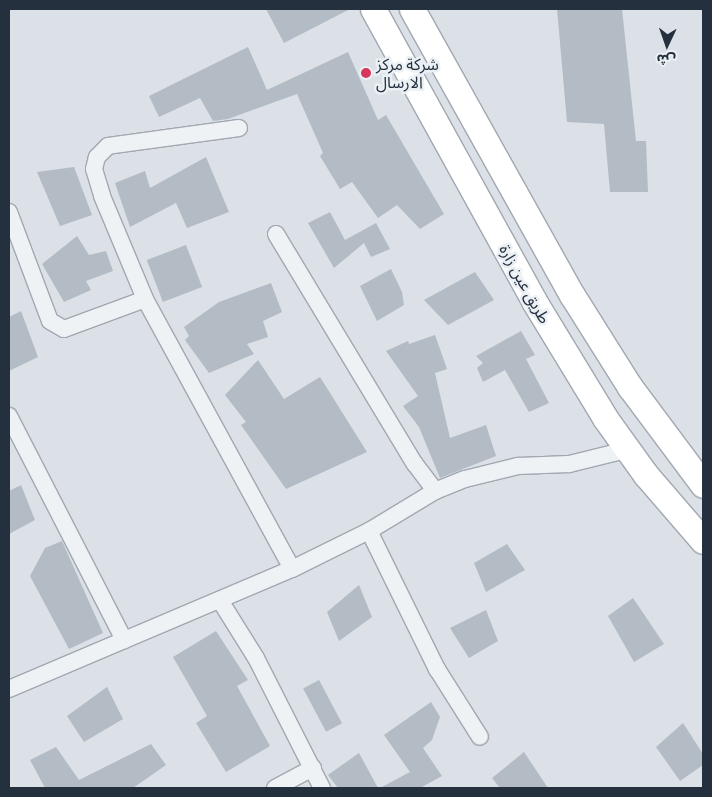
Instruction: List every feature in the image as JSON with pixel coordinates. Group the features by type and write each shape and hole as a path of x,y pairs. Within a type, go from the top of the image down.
{"main road":[{"name":"طريق عين زارة","path":"373,9 549,326 626,450 670,505 703,541"},
{"path":"412,9 572,295 630,388 703,485"}],"street":[{"path":"239,128 108,146 97,157 94,169 102,196 145,299 292,569"},
{"path":"9,212 50,321 64,329 145,299"},
{"path":"276,234 415,464 435,491"},
{"path":"9,416 124,640"},
{"path":"9,689 124,640 221,602 292,569 369,531 435,491 491,471 569,464 626,450"},
{"path":"369,531 437,669 480,736"},
{"path":"221,602 256,658 322,788"},
{"path":"274,788 312,768"}],"building":[{"path":"266,9 350,9 284,43"},
{"path":"557,9 622,9 636,141 646,141 648,192 610,192 604,124 567,122"},
{"path":"248,47 267,90 348,52 378,120 386,115 444,214 420,229 397,205 378,218 352,182 340,189 320,156 323,153 297,94 228,119 213,121 200,98 159,117 149,96"},
{"path":"206,157 229,212 187,228 176,203 130,227 115,183 145,171 150,188"},
{"path":"74,167 92,215 60,226 37,172"},
{"path":"330,212 345,240 376,223 390,249 371,257 364,243 334,268 308,223"},
{"path":"77,236 89,255 106,251 113,271 86,281 91,290 64,302 42,264"},
{"path":"186,245 202,287 163,302 147,260"},
{"path":"391,269 402,292 404,305 377,321 360,286"},
{"path":"475,272 494,300 448,325 424,300"},
{"path":"271,283 282,312 263,321 268,337 247,344 254,354 209,373 185,340 189,336 184,327 219,302"},
{"path":"21,311 38,357 9,371 9,317"},
{"path":"521,331 535,355 526,359 549,403 529,412 505,370 483,382 477,368 483,363 476,356"},
{"path":"435,335 447,369 435,373 450,438 486,425 496,456 440,478 419,427 403,406 418,396 386,351 408,341 409,344"},
{"path":"258,360 284,399 320,377 367,452 286,489 241,425 246,422 225,395"},
{"path":"21,485 35,520 9,534 9,491"},
{"path":"62,541 103,633 69,649 30,576 45,548"},
{"path":"507,544 525,570 486,592 474,563"},
{"path":"359,585 372,617 339,641 327,612"},
{"path":"633,598 664,644 634,662 608,616"},
{"path":"486,610 498,641 469,658 450,628"},
{"path":"216,631 248,680 237,686 270,746 226,772 196,723 207,716 173,657"},
{"path":"319,680 342,723 326,732 303,688"},
{"path":"107,687 123,719 84,742 67,716"},
{"path":"431,702 440,717 432,740 423,748 442,776 420,788 380,788 410,772 384,735"},
{"path":"683,723 703,754 703,765 680,781 656,747"},
{"path":"151,744 166,765 133,788 45,788 30,760 56,747 79,780"},
{"path":"524,752 548,788 500,788 492,778"},
{"path":"359,753 378,788 338,788 328,775"}],"place":[{"name":"شركة مركز الارسال","path":"366,73"}]}
